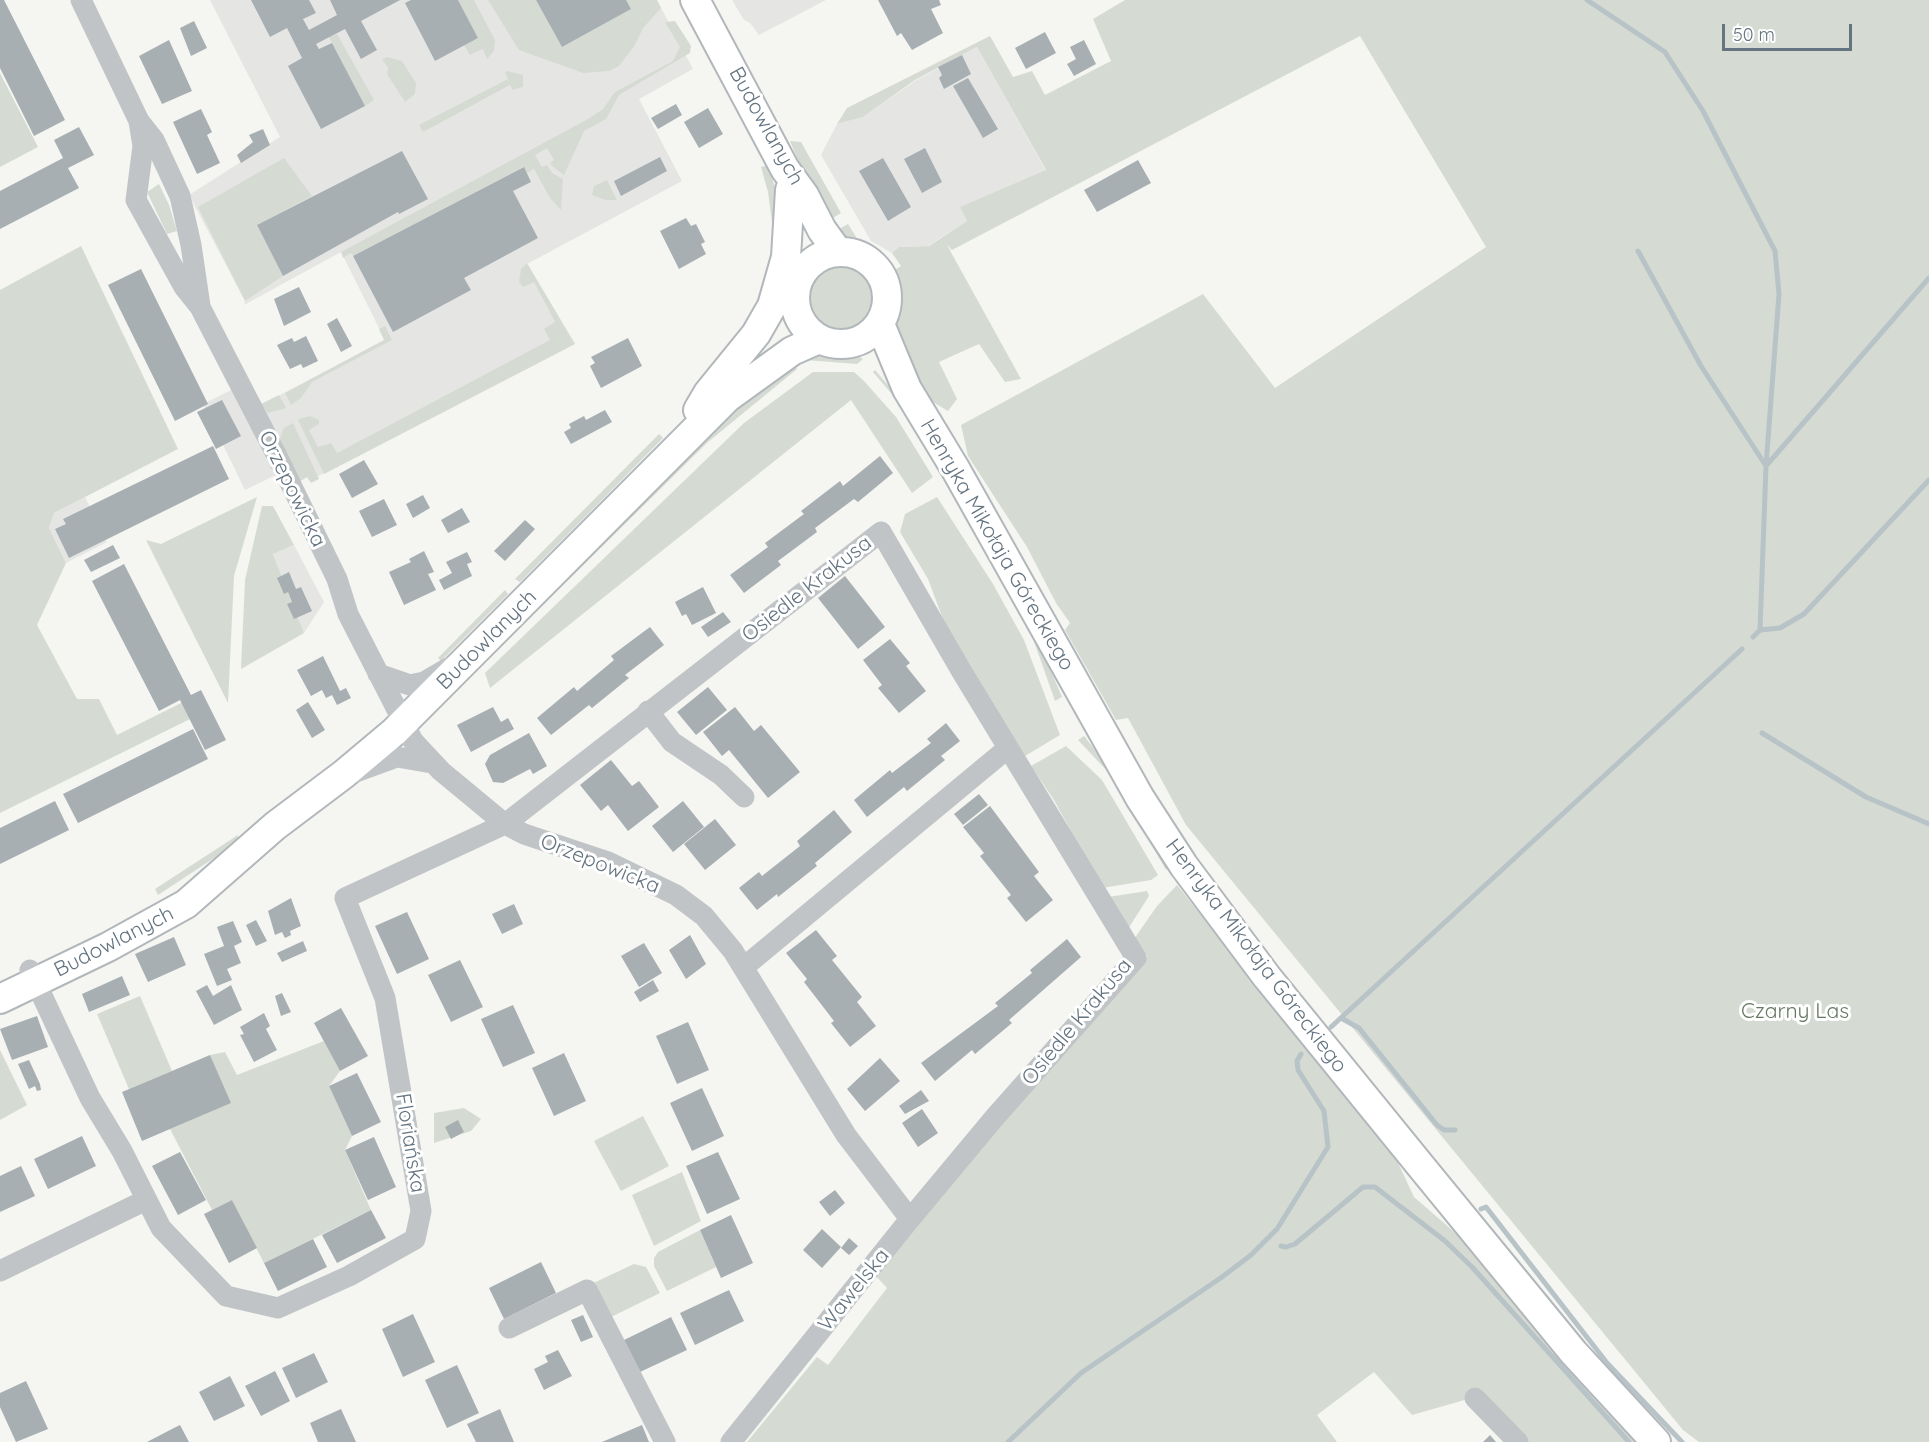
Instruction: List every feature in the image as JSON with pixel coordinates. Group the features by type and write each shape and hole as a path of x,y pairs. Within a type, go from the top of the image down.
{"main road":[{"name":"Budowlanych","path":"695,0 788,180 804,195 822,230 838,252"},
{"name":"Budowlanych","path":"686,439 702,402 756,334 772,306 786,256 788,180"},
{"path":"788,180 806,238 811,263"},
{"path":"838,252 849,252 866,258 882,275 886,285 888,303 880,324 869,335 856,342 834,344 819,339 810,332 799,317 795,300 800,277 811,263 826,254 838,252"},
{"path":"728,398 746,371 799,317"},
{"name":"Henryka Mikołaja Góreckiego","path":"880,324 907,389 956,470 1123,769 1184,866 1267,977 1416,1161 1575,1353 1656,1442"},
{"name":"Budowlanych","path":"0,999 33,976 186,884 246,842 275,826 336,781 402,723 472,655 728,398 792,351 819,339"},
{"name":"Henryka Mikołaja Góreckiego","path":"856,342 907,389"},
{"name":"Budowlanych","path":"0,979 33,976"}],"street":[{"name":"Orzepowicka","path":"81,0 139,121 154,140 184,209 200,307"},
{"name":"Orzepowicka","path":"139,121 143,146 136,200 172,266 200,307 337,579 348,614 402,723 415,744 432,764 505,824 524,834 608,862 676,895 704,916 744,967 846,1135 910,1219"},
{"path":"138,180 155,173 170,175"},
{"path":"172,266 193,257"},
{"name":"Osiedle Krakusa","path":"505,824 881,532 1008,748 1136,958 995,1117 910,1219"},
{"path":"378,674 404,685 416,685 472,655"},
{"path":"648,711 672,742 721,775 744,797"},
{"path":"744,967 1008,748"},
{"name":"Orzepowicka","path":"336,781 397,756 432,764"},
{"name":"Floriańska","path":"33,976 90,1098 122,1151 160,1228 226,1296 278,1308 349,1276 415,1239 421,1211 385,998 345,898 505,824"},
{"path":"0,1271 146,1200"},
{"name":"Wawelska","path":"731,1442 910,1219"},
{"path":"508,1328 587,1290 665,1442"},
{"path":"1475,1398 1518,1442"}],"shaded area":[{"path":"210,0 657,0 693,69 639,99 682,181 527,264 575,344 309,481 307,477 301,481 261,405 385,340 341,252 244,305 245,301 189,195 280,137"},
{"path":"732,0 826,0 759,35 750,23 744,20"},
{"path":"977,47 1046,171 961,207 967,221 928,246 899,247 892,253 871,241 821,155 837,124 863,117 915,81"},
{"path":"237,387 280,473 245,490 203,404"},
{"path":"85,497 107,542 66,563 49,528 54,513"},
{"path":"294,545 324,602 304,633 273,554"}],"green space":[{"path":"458,0 474,0 495,40 494,51 487,59 483,49 470,55 464,45 478,38"},
{"path":"488,0 536,0 562,47 631,9 626,0 657,0 661,8 643,28 635,45 619,66 609,71 583,73 519,50"},
{"name":"Czarny Las","path":"1125,0 1929,0 1929,1442 1699,1442 1683,1430 1186,825 1128,718 1116,720 1065,630 1070,623 1056,603 1027,547 968,456 961,425 1203,294 1275,388 1486,247 1360,36 952,250 947,245 1021,379 1005,382 979,344 939,362 957,399 948,411 928,399 915,385 891,316 894,296 890,267 892,272 901,266 892,253 899,247 929,246 967,221 960,207 1046,170 977,47 915,80 863,117 837,124 847,108 990,36 1013,77 1032,71 1045,95 1111,61 1093,19"},
{"path":"675,21 691,46 690,53 619,95 606,119 584,131 564,175 550,163 554,160 547,148 535,155 542,167 547,165 552,173 563,179 561,210 550,198 534,169 527,173 523,167 353,256 351,253 343,258 341,252 588,119 603,109 615,92 673,61 680,47 665,22"},
{"path":"337,34 374,100 365,106 329,37"},
{"path":"387,57 402,61 416,83 415,94 405,102 387,74 388,67 382,60"},
{"path":"505,72 523,75 523,87 513,90 510,85 423,132 419,125 508,79"},
{"path":"0,73 38,147 0,167"},
{"path":"790,141 801,142 841,213 825,223"},
{"path":"284,158 312,196 257,225 283,276 245,301 198,207"},
{"path":"768,165 780,204 774,237 768,192 761,167"},
{"path":"607,180 617,200 605,200 592,195 594,186"},
{"path":"159,184 169,205 177,231 167,234 147,192"},
{"path":"848,224 863,248 842,242 832,233"},
{"path":"81,246 178,449 54,513 49,528 66,563 37,625 77,699 99,699 117,735 183,702 192,718 0,813 0,290"},
{"path":"527,263 575,344 324,474 298,420 310,416 319,420 319,424 309,430 318,447 331,443 337,453 550,340 544,329 555,322 534,282 523,287 519,282 521,269"},
{"path":"841,266 859,272 867,280 873,298 867,316 859,324 841,330 823,324 815,316 809,298 815,280 823,272"},
{"path":"385,326 392,340 312,382 301,398 291,405 285,393 384,340 379,329"},
{"path":"826,349 852,353 863,359 857,364 805,360"},
{"path":"790,358 797,369 708,442 464,683 459,680 612,526"},
{"path":"875,370 905,405 928,442 1034,632 1062,697 1055,701 1030,630 924,441 902,406 873,372"},
{"path":"813,372 854,372 896,417 933,477 912,493 851,400 490,688 485,673 744,423"},
{"path":"279,395 286,408 268,413 261,404"},
{"path":"293,423 319,479 311,483 307,477 300,481 280,438 284,428"},
{"path":"659,434 663,438 589,513 520,582 515,579"},
{"path":"257,497 234,576 228,703 146,540 161,544"},
{"path":"937,497 993,584 1024,640 1060,735 1025,756 947,630 928,579 900,532 905,514"},
{"path":"262,506 273,506 294,545 273,554 304,633 241,669 245,580"},
{"path":"505,590 508,594 441,661 438,658"},
{"path":"1084,736 1114,774 1169,868 1166,870 1110,774 1078,740"},
{"path":"1066,746 1102,780 1158,875 1151,880 1102,888 1054,800 1031,766"},
{"path":"238,835 237,843 158,895 155,889"},
{"path":"1177,885 1336,1084 1392,1150 1414,1197 1467,1243 1646,1442 1527,1442 1480,1389 1468,1399 1412,1415 1374,1372 1317,1415 1337,1442 747,1442 817,1357 828,1365 887,1288 876,1276 1036,1082 1143,965 1147,956 1134,939 1157,906"},
{"path":"1147,891 1149,896 1128,929 1108,897"},
{"path":"140,996 172,1071 129,1089 97,1014"},
{"path":"324,1041 340,1071 329,1086 352,1136 345,1150 371,1210 264,1263 232,1200 212,1210 170,1129 230,1103 210,1055 225,1052 237,1075"},
{"path":"0,1050 27,1105 0,1120"},
{"path":"464,1108 481,1119 471,1131 434,1143 434,1113"},
{"path":"643,1116 669,1166 621,1191 594,1141"},
{"path":"682,1172 701,1221 654,1246 632,1195"},
{"path":"700,1230 716,1267 667,1291 654,1266 654,1258 658,1252"},
{"path":"634,1264 646,1267 660,1293 605,1320 587,1286"}],"building":[{"path":"0,0 4,0 65,120 34,136 0,68"},
{"path":"251,0 309,0 316,13 303,19 309,30 337,15 330,0 400,0 361,21 377,50 361,59 345,29 316,44 319,49 332,43 365,106 321,129 288,66 302,58 287,28 270,37"},
{"path":"411,0 458,0 478,38 435,61 405,3"},
{"path":"536,0 626,0 631,9 562,47"},
{"path":"878,0 939,0 941,5 931,9 943,33 912,50 901,33 897,36"},
{"path":"194,21 207,48 191,56 180,28"},
{"path":"1045,32 1056,53 1026,69 1015,48"},
{"path":"169,40 192,91 162,104 139,56"},
{"path":"1084,40 1096,64 1074,76 1067,64 1076,59 1070,47"},
{"path":"962,55 971,74 944,89 939,78 942,75 938,67"},
{"path":"968,78 998,129 983,138 953,86"},
{"path":"676,104 682,115 658,129 651,118"},
{"path":"708,108 723,134 699,148 684,122"},
{"path":"201,109 212,132 207,135 220,163 197,174 173,122"},
{"path":"79,127 94,155 68,168 79,188 0,229 0,191 63,158 54,140"},
{"path":"263,129 270,145 241,163 237,155 253,142 249,135"},
{"path":"925,148 942,182 922,193 904,159"},
{"path":"402,151 428,199 399,214 398,212 283,276 257,225"},
{"path":"660,157 667,171 621,196 614,181"},
{"path":"883,158 911,207 888,221 859,171"},
{"path":"1138,160 1151,183 1097,212 1084,190"},
{"path":"524,167 531,182 513,191 538,238 464,278 471,290 393,332 353,256"},
{"path":"686,218 691,226 696,224 705,242 701,244 706,254 679,269 660,231"},
{"path":"141,269 208,404 175,421 108,285"},
{"path":"299,287 311,312 284,326 274,299"},
{"path":"337,318 352,346 341,352 327,324"},
{"path":"306,336 318,361 303,368 301,364 290,369 277,345 292,338 294,342"},
{"path":"628,338 642,366 601,388 590,366 595,363 591,357"},
{"path":"222,400 241,436 216,449 197,412"},
{"path":"605,410 612,422 571,444 564,432 571,428 569,424 584,416 586,420"},
{"path":"213,446 229,479 69,558 55,529 66,524 63,519"},
{"path":"880,456 893,473 858,502 854,499 815,528 817,532 778,561 781,565 744,593 730,575 768,547 765,543 804,514 801,511 840,481 843,486"},
{"path":"364,460 378,484 352,498 339,474"},
{"path":"423,495 430,508 413,518 406,504"},
{"path":"384,499 397,525 372,537 359,511"},
{"path":"462,508 470,522 448,533 441,520"},
{"path":"525,520 535,529 505,561 494,551"},
{"path":"113,545 120,558 91,572 84,560"},
{"path":"424,551 434,572 428,574 436,590 404,605 389,572 411,562 409,559"},
{"path":"467,552 472,562 467,564 472,576 444,590 439,580 452,573 446,562"},
{"path":"124,564 191,695 201,690 226,740 205,750 180,700 159,711 92,581"},
{"path":"289,572 296,589 301,587 312,611 294,619 287,604 292,602 288,592 284,594 277,578"},
{"path":"845,576 885,627 858,649 818,598"},
{"path":"703,587 716,613 692,625 686,614 682,616 675,602"},
{"path":"723,612 731,622 708,637 701,627"},
{"path":"650,627 664,645 625,675 629,678 592,708 589,705 551,735 537,718 574,687 577,691 614,660 611,656"},
{"path":"890,639 910,663 906,666 926,691 899,713 878,688 882,685 863,660"},
{"path":"323,656 340,691 346,688 351,698 337,705 332,695 326,698 322,690 311,696 297,670"},
{"path":"708,687 727,710 696,735 677,712"},
{"path":"308,702 325,730 312,738 296,710"},
{"path":"493,707 501,722 508,718 514,729 471,752 457,725"},
{"path":"735,707 754,731 761,725 800,772 768,798 729,750 722,756 703,732"},
{"path":"946,723 960,741 941,756 945,760 907,791 904,787 867,817 854,800 890,770 892,773 931,743 927,739"},
{"path":"193,729 208,759 78,823 63,794"},
{"path":"529,733 547,766 533,774 530,769 503,783 493,782 485,764 490,755"},
{"path":"611,760 632,786 639,781 659,807 628,831 608,805 601,811 580,785"},
{"path":"979,794 988,805 963,825 954,814"},
{"path":"55,801 69,830 0,864 0,828"},
{"path":"683,801 704,827 673,852 652,826"},
{"path":"990,806 1039,872 1034,876 1053,900 1026,922 1007,898 1011,895 980,856 984,853 963,827"},
{"path":"834,810 852,832 815,863 817,866 778,897 777,894 757,910 739,888 759,872 762,876 800,846 797,841"},
{"path":"715,819 736,845 705,870 684,844"},
{"path":"291,898 301,926 290,931 291,935 285,938 282,932 275,935 268,911"},
{"path":"514,904 523,924 502,934 492,914"},
{"path":"407,912 429,959 397,974 375,926"},
{"path":"256,920 267,941 256,946 246,925"},
{"path":"233,921 242,942 234,946 241,963 227,969 232,980 217,986 204,954 224,946 217,927"},
{"path":"816,930 837,956 832,960 862,997 857,1002 876,1026 850,1047 831,1023 834,1021 804,982 807,979 786,953"},
{"path":"690,935 706,964 686,979 669,950"},
{"path":"174,937 186,965 148,982 135,954"},
{"path":"1067,939 1081,957 1009,1020 1012,1023 975,1054 972,1050 935,1081 921,1063 998,1006 995,1003 1032,973 1030,970"},
{"path":"303,941 307,951 282,962 277,953"},
{"path":"644,943 662,973 639,987 621,956"},
{"path":"460,960 483,1007 451,1022 428,975"},
{"path":"122,976 130,995 89,1012 82,994"},
{"path":"653,980 659,991 640,1002 634,992"},
{"path":"207,985 213,996 231,985 242,1010 214,1025 196,991"},
{"path":"282,993 291,1012 281,1016 275,996"},
{"path":"513,1005 535,1053 503,1067 481,1019"},
{"path":"341,1008 368,1056 340,1071 314,1023"},
{"path":"264,1013 270,1026 266,1029 277,1050 254,1062 240,1035 244,1034 240,1027"},
{"path":"37,1016 48,1047 12,1060 0,1029"},
{"path":"688,1022 709,1070 677,1084 656,1036"},
{"path":"564,1053 586,1101 554,1116 532,1068"},
{"path":"210,1055 231,1103 142,1141 122,1092"},
{"path":"880,1058 900,1081 865,1111 847,1089"},
{"path":"29,1060 41,1090 37,1091 35,1086 29,1089 18,1064"},
{"path":"357,1073 381,1122 352,1136 329,1086"},
{"path":"702,1088 724,1136 692,1151 670,1103"},
{"path":"921,1090 929,1101 905,1114 899,1106"},
{"path":"922,1109 938,1133 918,1147 902,1123"},
{"path":"458,1120 464,1132 451,1139 445,1127"},
{"path":"82,1136 96,1166 48,1189 34,1159"},
{"path":"374,1137 396,1187 368,1200 345,1150"},
{"path":"180,1152 206,1200 178,1215 152,1166"},
{"path":"718,1152 740,1199 707,1214 686,1166"},
{"path":"21,1166 35,1196 0,1212 0,1176"},
{"path":"835,1190 845,1203 830,1216 819,1202"},
{"path":"232,1200 257,1248 229,1263 204,1214"},
{"path":"371,1210 386,1238 337,1263 322,1235"},
{"path":"731,1215 753,1263 721,1278 700,1230"},
{"path":"822,1229 841,1247 822,1268 803,1250"},
{"path":"849,1238 858,1246 849,1255 841,1248"},
{"path":"313,1239 327,1267 278,1291 264,1263"},
{"path":"541,1262 556,1293 504,1319 489,1288"},
{"path":"729,1290 744,1321 695,1345 680,1313"},
{"path":"413,1314 435,1362 403,1377 382,1329"},
{"path":"583,1315 593,1337 581,1342 571,1320"},
{"path":"671,1317 687,1350 640,1372 624,1340"},
{"path":"558,1350 572,1376 544,1390 534,1369 548,1362 545,1356"},
{"path":"314,1353 328,1382 296,1398 282,1368"},
{"path":"457,1365 479,1413 447,1428 425,1380"},
{"path":"275,1371 290,1401 261,1416 245,1386"},
{"path":"230,1376 245,1406 214,1421 199,1392"},
{"path":"26,1381 48,1429 16,1442 0,1407 0,1393"},
{"path":"341,1409 356,1442 318,1442 310,1423"},
{"path":"500,1409 514,1442 476,1442 467,1424"},
{"path":"180,1425 189,1442 147,1442 172,1429"},
{"path":"642,1425 649,1442 602,1442"},
{"path":"1490,1435 1496,1442 1483,1442"}],"waterway":[{"path":"1587,0 1665,52 1703,111 1775,251 1779,294 1766,466 1760,630"},
{"path":"1638,251 1701,366 1766,466 1929,278"},
{"path":"1753,637 1760,630 1780,628 1804,614 1929,480"},
{"path":"1331,1027 1742,649"},
{"path":"1762,733 1866,797 1929,824"},
{"path":"1341,1018 1359,1028 1437,1125 1444,1130 1455,1130"},
{"path":"1008,1442 1081,1373 1222,1277 1251,1255 1277,1229 1328,1147 1324,1111 1298,1070 1297,1061 1301,1054"},
{"path":"1281,1246 1295,1244 1363,1187 1375,1187 1445,1241 1472,1267 1629,1442"},
{"path":"1481,1209 1486,1207 1607,1363 1682,1442"}]}
